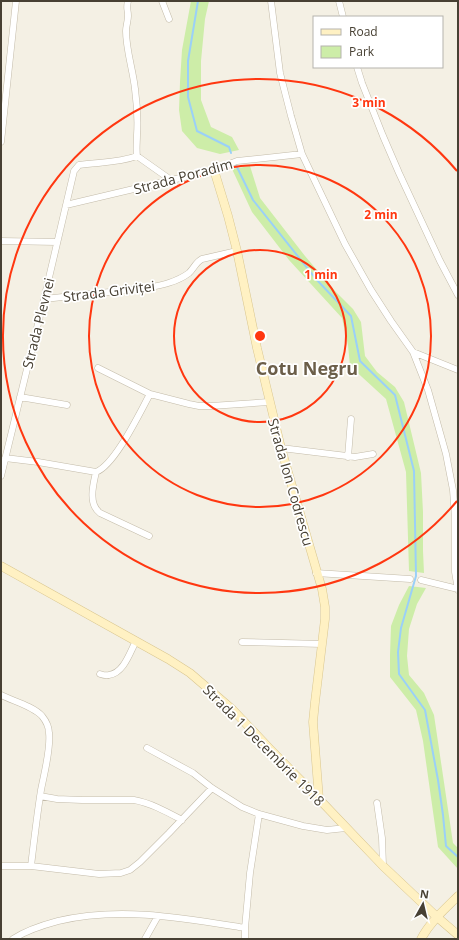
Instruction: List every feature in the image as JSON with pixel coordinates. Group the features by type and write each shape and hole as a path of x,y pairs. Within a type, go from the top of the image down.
{"main road":[{"name":"Strada Ion Codrescu","path":"214,170 237,251 269,402 316,573 322,589 325,619 314,722 319,799"},
{"name":"Strada 1 Decembrie 1918","path":"1,566 168,659 190,673 233,710 383,866 458,935"},
{"path":"421,939 437,917 458,896"}],"street":[{"path":"1,142 16,1"},
{"path":"128,1 126,8 128,14 126,30 135,89 137,156 171,180"},
{"path":"162,1 169,19"},
{"path":"271,1 280,73 302,154 322,198 371,290 413,352 428,390 446,454 453,490 455,517 455,572 458,589 421,580"},
{"path":"339,1 343,16"},
{"path":"357,68 383,136 399,173 440,261 458,295"},
{"name":"Strada Poradim","path":"66,206 214,170 237,161 302,154"},
{"name":"Strada Plevnei","path":"1,476 74,171 79,165 128,160 137,156"},
{"path":"1,241 57,242"},
{"name":"Strada Griviței","path":"44,299 164,285 184,276 202,259 237,251"},
{"path":"413,352 458,370"},
{"path":"98,368 150,394 199,406 269,402"},
{"path":"6,458 96,472 104,468 115,455 150,394"},
{"path":"20,397 67,405"},
{"path":"348,457 351,419"},
{"path":"281,448 348,457 373,454"},
{"path":"96,472 93,493 93,504 96,510 100,514 149,536"},
{"path":"316,573 410,578"},
{"path":"100,674 109,675 119,670 136,641"},
{"path":"242,642 322,644"},
{"path":"1,695 29,707 42,716 49,732 31,866"},
{"path":"147,748 194,773 212,788 242,807 259,814 303,826 327,830 346,828"},
{"path":"1,866 31,866 99,874 125,872 140,862 212,788"},
{"path":"40,796 82,800 134,800 151,805 182,820"},
{"path":"377,803 382,838 383,866"},
{"path":"245,939 244,928 250,872 259,814"},
{"path":"13,939 33,929 50,923 67,919 108,914 138,914 176,917 244,928"},
{"path":"145,939 158,916"}],"green space":[{"path":"191,1 209,1 205,19 201,61 201,100 211,127 232,137 239,150 220,154 197,148 182,131 179,110 182,50"},
{"path":"250,166 260,198 305,256 335,291 353,309 361,322 365,356 377,372 395,387 404,402 421,473 424,573 409,571 406,472 386,399 350,366 348,345 342,318 289,260 252,212 232,169"},
{"path":"409,586 426,588 417,604 409,629 407,656 409,675 424,693 434,715 453,843 458,848 458,869 438,847 423,741 416,710 390,677 391,626 399,605"}],"waterway":[{"path":"198,1 188,61 188,97 197,131 229,147 231,153"},
{"path":"236,165 253,200 316,279 351,316 360,361 395,395 414,471 416,576 401,628 398,652 399,674 425,710 438,780 446,846 458,857"}],"district":[{"name":"Cotu Negru","path":"307,368"}]}
